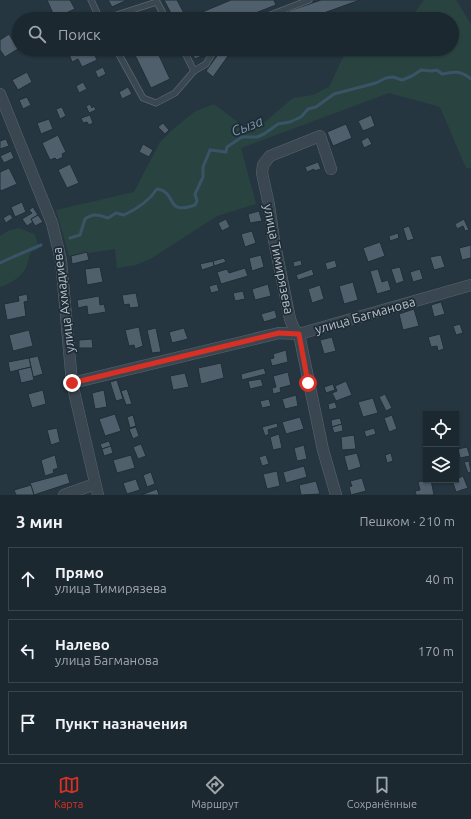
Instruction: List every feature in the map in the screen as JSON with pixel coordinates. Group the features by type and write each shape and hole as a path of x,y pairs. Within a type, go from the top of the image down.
{"street":[{"name":"улица Ахмадиева","path":"0,94 52,223 61,260 72,383 96,490"},
{"name":"улица Тимирязева","path":"331,169 320,136 270,156 263,165 262,173 290,319 294,329 299,334 323,450 336,495"},
{"name":"улица Багманова","path":"72,383 279,333 299,334 471,285"},
{"path":"64,495 96,490"}],"lane":[{"path":"92,0 97,12"},
{"path":"278,12 309,0"},
{"path":"125,12 157,1 162,12"},
{"path":"120,56 143,98 156,103 175,93 194,71 206,64 211,56"},
{"path":"186,56 194,71"}],"green space":[{"path":"424,0 456,0 471,24 471,168 466,168 440,107 389,93 241,148 256,204 217,216 152,258 136,265 117,268 115,249 69,256 56,210 134,192 160,142 194,112 214,104 252,133 293,98 313,95 329,87 344,56 459,56 459,12 415,12"},
{"path":"19,228 34,234 37,240 38,249 31,252 26,268 18,277 8,284 0,287 0,236 8,231"}],"building":[{"path":"47,0 70,0 75,9 68,12 52,12"},
{"path":"108,0 127,0 112,7"},
{"path":"164,0 177,0 183,12 170,12"},
{"path":"231,0 274,0 276,5 258,12 202,12"},
{"path":"321,0 360,0 327,12 289,11"},
{"path":"9,34 12,39 12,53 5,57 0,50 0,40"},
{"path":"70,56 95,56 97,60 82,67 78,59 72,62"},
{"path":"135,56 159,56 170,79 151,88"},
{"path":"193,56 202,56 195,59"},
{"path":"217,56 228,56 213,77 206,71"},
{"path":"103,67 106,74 98,78 95,71"},
{"path":"27,72 32,82 18,90 12,80"},
{"path":"83,82 87,89 79,93 76,86"},
{"path":"128,87 132,94 122,99 119,92"},
{"path":"27,97 31,105 23,109 19,100"},
{"path":"90,104 92,108 94,106 96,110 89,113 86,106"},
{"path":"62,107 66,116 60,119 56,109"},
{"path":"90,115 93,123 89,125 87,122 83,123 81,118"},
{"path":"371,115 375,126 363,131 358,121"},
{"path":"49,119 53,129 41,134 37,123"},
{"path":"163,123 169,130 165,134 158,127"},
{"path":"346,124 352,138 333,146 327,132"},
{"path":"58,135 66,152 62,154 63,157 57,160 55,158 50,160 42,143"},
{"path":"368,137 372,144 364,148 361,141"},
{"path":"6,139 9,146 0,149 0,141"},
{"path":"143,144 153,150 149,157 139,152"},
{"path":"11,151 14,158 4,163 0,156"},
{"path":"318,162 321,169 314,171 314,169 307,172 305,167"},
{"path":"70,164 79,183 67,188 58,170"},
{"path":"9,168 17,184 1,191 0,172"},
{"path":"22,202 26,212 15,217 11,207"},
{"path":"33,207 38,215 31,219 33,222 27,226 22,219 32,213 29,210"},
{"path":"259,211 262,221 250,223 248,214"},
{"path":"10,214 13,218 6,223 3,218"},
{"path":"38,215 43,222 35,226 31,219"},
{"path":"226,219 230,227 222,231 218,223"},
{"path":"464,219 469,230 465,231 463,226 457,229 455,224"},
{"path":"409,226 414,239 407,241 403,228"},
{"path":"252,231 256,243 245,247 241,234"},
{"path":"398,233 399,238 390,241 389,236"},
{"path":"380,242 385,256 368,262 363,248"},
{"path":"471,245 471,258 462,260 459,248"},
{"path":"87,252 89,260 72,264 71,256"},
{"path":"261,255 264,267 252,271 249,258"},
{"path":"441,255 445,267 434,270 430,257"},
{"path":"224,258 226,262 214,266 213,261"},
{"path":"301,260 302,265 294,267 293,262"},
{"path":"335,260 337,267 327,270 325,263"},
{"path":"213,261 214,266 202,270 200,264"},
{"path":"100,267 103,282 87,285 85,269"},
{"path":"400,267 404,281 396,284 391,269"},
{"path":"245,268 248,276 221,284 217,272 227,269 229,273"},
{"path":"312,269 314,275 298,280 296,275"},
{"path":"378,269 382,282 388,280 391,290 377,294 370,271"},
{"path":"420,269 423,279 413,282 410,272"},
{"path":"353,282 358,300 344,304 339,286"},
{"path":"217,284 219,291 211,293 209,286"},
{"path":"268,284 271,296 255,300 252,289"},
{"path":"320,285 324,299 312,303 308,289"},
{"path":"243,291 245,299 235,301 233,293"},
{"path":"136,293 139,307 130,308 129,304 124,305 122,295"},
{"path":"27,294 28,301 24,302 26,316 7,320 4,304 19,301 18,296"},
{"path":"99,296 100,305 104,304 106,312 88,315 87,306 78,308 77,300"},
{"path":"441,302 445,314 434,317 431,305"},
{"path":"414,309 419,326 403,330 399,314"},
{"path":"275,310 277,318 264,322 261,314"},
{"path":"460,324 463,333 456,335 453,326"},
{"path":"139,327 143,346 135,349 134,345 129,346 125,330"},
{"path":"156,328 161,352 152,353 147,330"},
{"path":"184,328 188,339 172,343 169,332"},
{"path":"29,330 33,346 13,351 9,335"},
{"path":"440,334 444,349 438,351 437,346 431,347 428,337"},
{"path":"332,337 336,351 324,354 320,340"},
{"path":"92,339 93,348 79,348 79,340"},
{"path":"286,350 288,362 272,366 270,359 274,358 273,354"},
{"path":"38,356 43,374 33,377 29,358"},
{"path":"29,358 31,367 10,372 8,362"},
{"path":"221,363 224,378 201,384 198,368"},
{"path":"31,367 34,380 21,383 18,370"},
{"path":"264,368 266,374 242,380 241,374"},
{"path":"288,372 291,385 280,388 281,392 273,394 272,388 276,387 273,376"},
{"path":"185,373 189,387 173,390 170,376"},
{"path":"261,379 263,386 250,389 248,381"},
{"path":"117,380 123,399 116,401 110,382"},
{"path":"346,381 352,395 336,401 332,393 337,391 335,386"},
{"path":"333,384 335,390 326,393 324,387"},
{"path":"127,389 132,404 126,405 121,391"},
{"path":"43,390 46,404 32,408 28,394"},
{"path":"104,390 107,407 95,409 92,393"},
{"path":"385,394 392,408 386,411 379,397"},
{"path":"296,395 298,406 285,409 282,399"},
{"path":"373,398 378,413 363,417 358,402"},
{"path":"269,399 271,406 262,408 260,401"},
{"path":"335,402 337,408 329,410 328,404"},
{"path":"115,414 121,431 105,436 99,419"},
{"path":"133,415 136,426 130,428 127,417"},
{"path":"392,415 397,429 389,432 384,418"},
{"path":"300,417 304,429 286,434 282,422"},
{"path":"340,418 342,424 332,427 331,420"},
{"path":"277,423 278,427 268,430 269,434 265,436 262,427"},
{"path":"342,424 343,431 334,433 332,427"},
{"path":"136,427 139,436 133,439 129,429"},
{"path":"57,428 60,442 51,445 47,430"},
{"path":"374,428 376,434 366,437 364,431"},
{"path":"279,434 282,448 273,450 270,437"},
{"path":"354,435 356,449 342,450 341,437"},
{"path":"109,441 111,446 102,449 100,444"},
{"path":"141,444 146,456 138,459 133,447"},
{"path":"304,445 307,459 297,461 294,448"},
{"path":"111,446 113,453 104,456 102,449"},
{"path":"467,447 470,456 460,458 459,449"},
{"path":"357,453 361,467 348,471 344,456"},
{"path":"391,453 393,461 387,463 385,455"},
{"path":"55,455 58,468 53,470 54,473 45,476 41,460"},
{"path":"131,455 135,468 117,473 113,460"},
{"path":"266,455 269,464 262,466 259,457"},
{"path":"469,461 471,472 468,473 464,462"},
{"path":"304,466 307,477 286,483 283,472"},
{"path":"277,471 280,486 267,489 263,474"},
{"path":"151,472 155,484 147,487 143,475"},
{"path":"67,473 70,483 34,495 30,483"},
{"path":"463,476 468,488 456,492 453,483 459,483 459,478"},
{"path":"362,478 366,491 351,495 349,487 352,486 350,481"},
{"path":"136,479 140,490 127,494 123,483"},
{"path":"316,481 320,494 301,495 299,485"},
{"path":"423,481 423,483 432,483 434,495 416,495 415,491 420,490 418,482"},
{"path":"31,485 34,495 16,495 14,490"},
{"path":"157,489 159,495 141,495"}],"waterway":[{"name":"Сыза","path":"70,238 80,235 85,219 88,217 96,215 108,218 116,213 124,215 142,204 157,189 167,194 175,206 179,208 195,205 197,201 195,194 203,177 203,167 210,150 226,152 227,147 242,137 257,137 278,124 290,122 301,117 308,109 316,107 334,94 376,83 386,78 393,77 402,80 421,70 437,70 442,74 454,72 460,73 471,79"},
{"name":"Сыза","path":"0,263 41,245"}],"route":[{"path":"72,383 279,333 299,334 308,383"}]}
